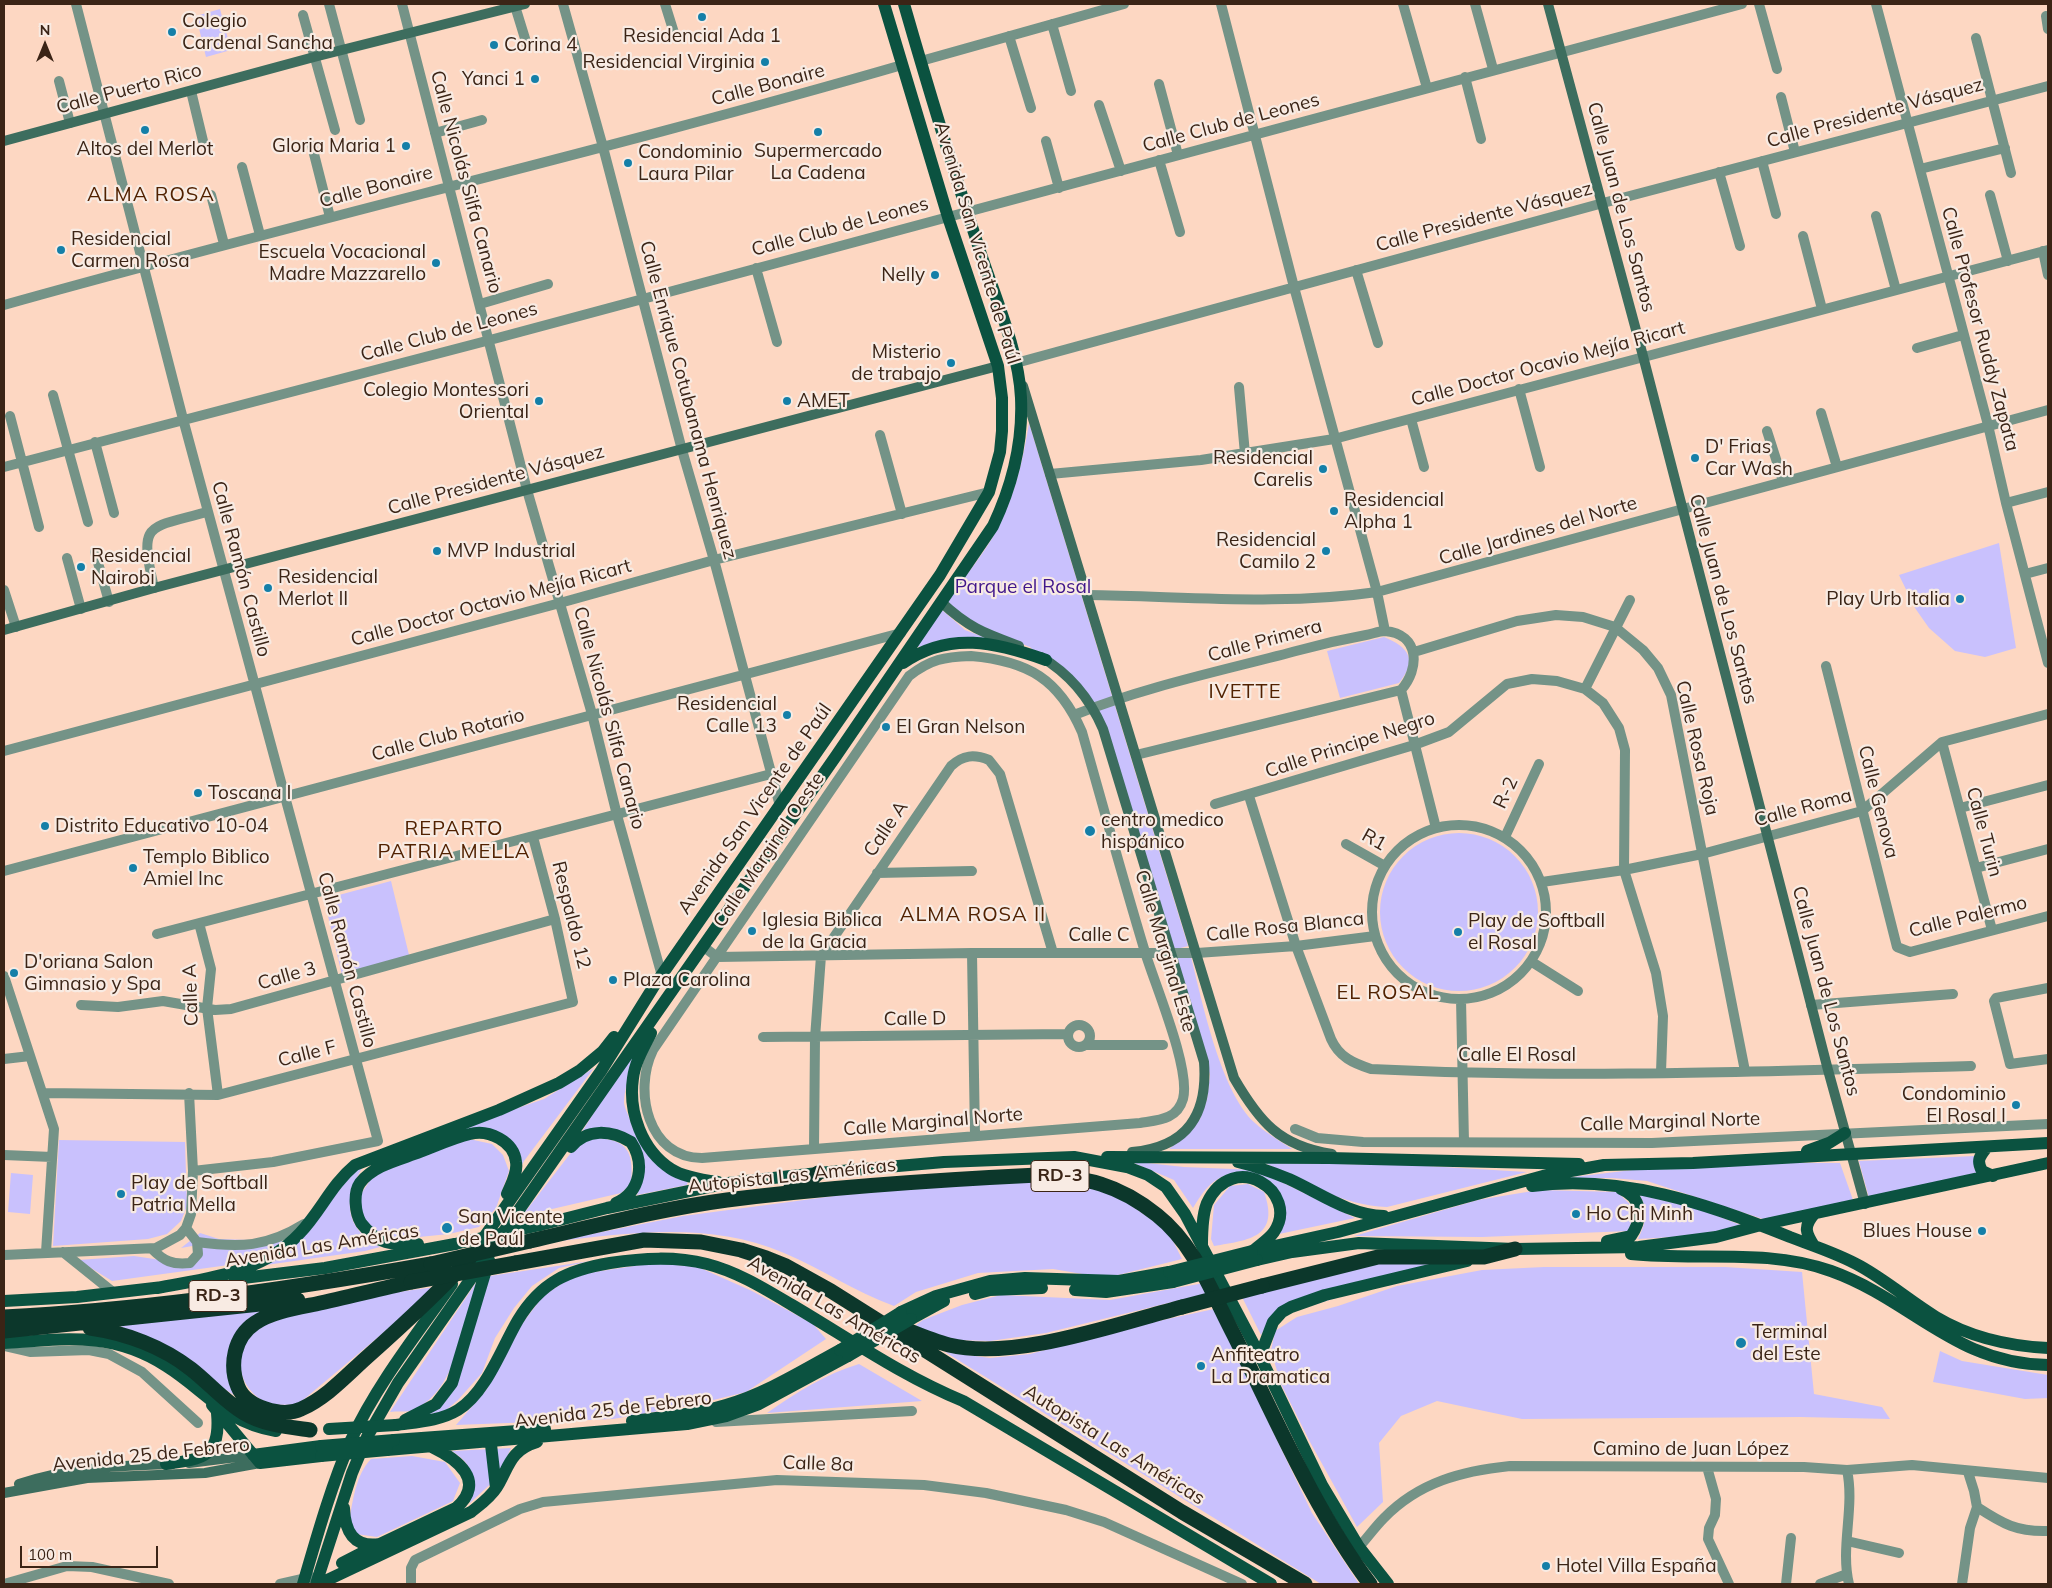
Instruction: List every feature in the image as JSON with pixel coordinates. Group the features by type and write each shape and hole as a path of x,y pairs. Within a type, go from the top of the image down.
{"highway":[{"path":"686,1208 696,1199 810,1181 818,1173"},
{"name":"Autopista Las Américas","path":"4,1317 138,1306 342,1280 431,1264 624,1219 725,1201 814,1191 1038,1175 1070,1176 1096,1180 1116,1188 1158,1216 1193,1255 1331,1526 1370,1584"},
{"name":"Autopista Las Américas","path":"4,1331 266,1304 411,1282 644,1240 701,1242 741,1250 786,1266 1182,1512 1305,1584"},
{"path":"874,1319 949,1345 987,1349 1034,1345 1378,1258 1484,1257 1515,1248"},
{"path":"411,1282 288,1310 256,1322 239,1340 232,1363 238,1388 247,1398 260,1406 274,1411 300,1410 323,1396 346,1376 439,1292 470,1259"},
{"path":"56,1327 106,1331 149,1344 190,1368 243,1413 259,1420 310,1430"}],"main road":[{"name":"Avenida San Vicente de Paúl","path":"312,1581 325,1512 352,1440 382,1385 601,1071 658,981 940,575 989,492 1000,452 1002,431 1002,398 998,366 948,216 884,4"},
{"name":"Avenida San Vicente de Paúl","path":"312,1581 367,1437 398,1383 704,947 993,526 1010,485 1018,454 1022,421 1016,363 966,211 904,4"},
{"path":"895,669 916,654 935,646 967,642 1008,647 1046,660"},
{"path":"157,1288 239,1272 256,1265 280,1252 301,1233 339,1179 355,1165 499,1110 579,1072 603,1051 658,981"},
{"path":"669,996 636,1065 632,1097 634,1114 640,1132 648,1147 672,1170 704,1180 728,1183"},
{"path":"455,1244 396,1245 383,1242 370,1235 358,1217 356,1194 359,1184 373,1170 471,1133 491,1134 498,1137 513,1152 516,1162 516,1174 496,1220"},
{"path":"528,1199 576,1141 594,1133 609,1133 631,1142 639,1160 639,1178 629,1195 607,1208"},
{"path":"1766,1158 1821,1147 1845,1133"},
{"path":"1074,1157 1212,1157 1604,1165 1693,1163 2048,1143"},
{"path":"1987,1147 1979,1158 1978,1164 1982,1171 1993,1176"},
{"name":"Avenida Las Américas","path":"4,1301 114,1293 326,1268 455,1244 607,1208 728,1183 944,1162 1074,1157 1127,1167 1148,1175 1166,1187 1185,1214 1260,1356 1322,1485 1359,1547 1388,1584"},
{"path":"1212,1157 1256,1166 1363,1214 1385,1216 1421,1210"},
{"path":"1254,1256 1359,1244 1515,1248 1664,1245 1716,1237 1760,1225 1865,1204 2048,1163"},
{"path":"1254,1256 1543,1176 1604,1165"},
{"path":"1202,1245 1207,1203 1218,1189 1230,1180 1242,1176 1254,1178 1270,1188 1278,1205 1278,1222 1274,1231 1254,1256"},
{"path":"1488,1192 1545,1184 1612,1186 1648,1190 1678,1198 1760,1225 1859,1265 1883,1288 1968,1348 1990,1357 2048,1365"},
{"path":"1537,1248 1622,1239 1631,1236 1637,1227 1639,1208 1636,1199 1628,1192 1612,1186"},
{"path":"1814,1214 1806,1225 1805,1230 1814,1246"},
{"path":"396,1425 436,1404 452,1383 492,1248"},
{"path":"1581,1248 1651,1256 1779,1259 1830,1271 1883,1288 1960,1329 2006,1344 2048,1348"},
{"name":"Avenida 25 de Febrero","path":"256,1459 391,1445 490,1438 558,1436 687,1424 726,1416 759,1404 906,1315 946,1300 990,1290 1030,1287 1106,1292 1254,1256"},
{"path":"1260,1356 1273,1322 1282,1312 1291,1307 1325,1295 1484,1257"},
{"name":"Avenida Las Américas","path":"4,1344 83,1338 106,1341 148,1355 168,1366 210,1401 256,1428 284,1432 430,1421 458,1410 474,1396 530,1301 558,1278 589,1266 638,1259 692,1261 722,1268 760,1286 932,1388 963,1401 1270,1584"},
{"name":"Avenida 25 de Febrero","path":"391,1445 432,1447 705,1410 727,1405 771,1387 844,1353"},
{"path":"210,1401 217,1413 256,1459"},
{"path":"166,1464 197,1460 206,1456 216,1442 217,1413"},
{"path":"312,1581 471,1512 486,1501 496,1488 511,1460 522,1447 558,1436"},
{"path":"490,1438 496,1488"},
{"path":"312,1581 380,1544 456,1508 462,1503 468,1492 465,1469 458,1462 432,1447"},
{"path":"344,1500 344,1521 349,1534 359,1542 372,1545 380,1544"}],"street":[{"name":"Calle Ramón Castillo","path":"76,4 223,570 378,1142 273,1162 193,1172"},
{"path":"329,4 360,120"},
{"name":"Calle Nicolás Silfa Canario","path":"402,4 448,186 490,340 527,490 592,714 658,981"},
{"name":"Calle Enrique Cotubanama Henriquez","path":"563,4 603,147 682,450 714,560 780,806"},
{"path":"665,4 675,36"},
{"path":"921,61 1124,4"},
{"path":"1136,755 1401,690 1410,681 1415,665 1414,652 1409,643 1397,635 1385,631 1377,592 1334,439 1221,4"},
{"path":"1403,4 1427,88"},
{"path":"1475,4 1494,69"},
{"name":"Calle Juan de Los Santos","path":"1548,4 1603,203 1681,509 1865,1204"},
{"name":"Calle Club de Leones","path":"4,467 490,340 966,211 1059,188 1560,51 1742,4"},
{"path":"1760,4 1777,69"},
{"name":"Calle Profesor Ruddy Zapata","path":"1876,4 1988,425 2006,503 2046,645 2048,663"},
{"name":"Calle Puerto Rico","path":"4,141 314,57 520,5"},
{"path":"520,5 527,45"},
{"path":"303,15 335,130"},
{"path":"2046,16 2048,29"},
{"path":"1052,24 1071,91"},
{"path":"1009,36 1031,108"},
{"path":"1976,38 2011,174"},
{"name":"Calle Bonaire","path":"4,305 224,244 765,104 902,65"},
{"path":"1465,77 1481,139"},
{"path":"59,81 70,123"},
{"path":"1159,84 1178,155"},
{"name":"Calle Presidente Vásquez","path":"1016,363 1718,172 2048,86"},
{"path":"191,91 203,141"},
{"path":"1780,97 1795,152"},
{"path":"1099,105 1121,171"},
{"path":"435,133 482,120"},
{"path":"1046,141 1059,188"},
{"path":"312,146 330,217"},
{"path":"1920,169 2005,148"},
{"path":"1160,160 1180,232"},
{"path":"1762,161 1776,214"},
{"path":"242,167 260,235"},
{"path":"1718,172 1740,246"},
{"path":"211,195 224,244"},
{"path":"1990,195 2008,260"},
{"path":"1876,216 1896,290"},
{"path":"1803,236 1822,309"},
{"path":"2046,251 2048,275"},
{"name":"Calle Doctor Ocavio Mejía Ricart","path":"1050,474 1201,460 1334,439 2046,251"},
{"path":"756,268 777,342"},
{"path":"1356,270 1378,343"},
{"path":"480,304 548,284"},
{"path":"1917,348 1963,335"},
{"name":"Avenida San Vicente de Paúl","path":"1016,363 1197,953 1226,1057 1234,1078 1253,1110 1282,1136 1302,1147 1320,1152 1372,1160"},
{"name":"Calle Presidente Vásquez","path":"4,630 154,588 998,366"},
{"path":"1239,387 1245,454"},
{"path":"1519,390 1540,467"},
{"path":"53,395 88,522"},
{"name":"Calle Jardines del Norte","path":"1087,595 1267,600 1327,598 1377,592 1496,562 1837,466 2048,410"},
{"path":"1821,412 1837,466"},
{"path":"10,416 39,527"},
{"path":"1411,419 1424,466"},
{"path":"1768,431 1783,481"},
{"path":"880,435 902,514"},
{"path":"96,442 114,513"},
{"name":"Calle Doctor Octavio Mejía Ricart","path":"4,751 560,603 714,560 989,492"},
{"path":"2006,503 2048,492"},
{"path":"154,588 146,549 149,535 158,526 208,512"},
{"path":"95,552 109,602"},
{"path":"67,558 81,609"},
{"path":"2025,574 2048,568"},
{"path":"4,590 16,627"},
{"path":"1585,689 1630,600"},
{"path":"941,602 973,628 1027,649 1046,660 1067,676 1094,707 1103,729 1204,1062 1204,1098 1193,1122 1174,1140 1163,1146 1145,1151 1074,1157"},
{"name":"Calle Rosa Roja","path":"1414,652 1517,621 1556,615 1582,617 1615,627 1643,650 1658,668 1670,695 1745,1071"},
{"name":"Calle Primera","path":"1074,715 1119,698 1331,642 1385,631"},
{"name":"Calle Club Rotario","path":"4,871 900,633"},
{"name":"Calle Marginal Oeste","path":"654,1131 647,1114 644,1094 644,1078 648,1061 909,676 925,664 942,658 971,656 995,658"},
{"name":"Calle Marginal Este","path":"995,658 1028,669 1052,684 1074,715 1082,732 1145,952 1175,1044 1184,1084 1183,1099 1177,1111 1167,1119"},
{"name":"Calle Genova","path":"1826,666 1897,947"},
{"name":"Calle Principe Negro","path":"1215,804 1249,796 1414,745 1449,732 1507,684 1532,679 1557,680 1585,689 1604,703 1619,728 1625,750 1624,870 1656,973 1663,1016 1660,1072"},
{"path":"1401,690 1436,828"},
{"name":"Calle Roma","path":"1542,882 1624,870 1702,854 1862,811 1942,742 2048,714"},
{"name":"Calle Turin","path":"1942,742 1992,930"},
{"path":"836,756 848,766"},
{"name":"Calle A","path":"814,1149 815,1038 822,956 951,766 959,759 969,756 989,760 1000,774 1053,953"},
{"name":"R-2","path":"1505,837 1539,764"},
{"path":"157,934 771,774"},
{"path":"1960,808 2048,784"},
{"name":"Calle El Rosal","path":"1249,796 1296,946 1335,1049 1344,1058 1371,1069 1463,1073 1828,1070 1971,1066"},
{"path":"1462,825 1484,828 1505,837 1527,857 1542,882 1547,910 1544,937 1532,962 1513,982 1488,994 1461,999 1433,995 1407,982 1387,962 1375,936 1372,912 1375,888 1385,866 1399,849 1418,835 1436,828 1462,825"},
{"name":"Respaldo 12","path":"533,837 574,1001"},
{"name":"R1","path":"1346,844 1385,866"},
{"path":"1976,868 2048,849"},
{"path":"878,873 972,871"},
{"name":"Calle Palermo","path":"1897,947 1910,952 2048,916"},
{"name":"Calle 3","path":"81,1005 114,1007 163,1001 216,1010 231,1008 555,920"},
{"name":"Calle A","path":"199,923 211,969 207,1008 218,1095"},
{"name":"Calle Rosa Blanca","path":"1197,953 1296,946 1375,936"},
{"path":"704,947 717,957"},
{"path":"972,953 975,1136"},
{"name":"Calle C","path":"717,957 972,953 1197,953"},
{"path":"1532,962 1578,991"},
{"path":"4,977 54,1129 46,1252"},
{"path":"2048,988 1994,1000 2010,1064 2048,1059"},
{"path":"1812,1005 1953,994"},
{"path":"1461,999 1464,1142"},
{"name":"Calle F","path":"43,1093 189,1093 218,1095 574,1001"},
{"name":"Calle D","path":"763,1037 815,1038 1068,1034 1074,1026 1085,1026 1091,1035 1086,1045"},
{"path":"1068,1034 1068,1040 1076,1047 1086,1045 1163,1045"},
{"path":"4,1059 30,1056"},
{"path":"4,1255 152,1248 169,1242 186,1228 191,1214 193,1172 189,1093"},
{"name":"Calle Marginal Norte","path":"654,1131 665,1145 677,1154 689,1158 702,1158 1140,1123 1167,1119"},
{"name":"Calle Marginal Norte","path":"1295,1129 1318,1138 1362,1142 1652,1143 2048,1124"},
{"path":"4,1155 52,1157"},
{"path":"197,1242 233,1247 282,1238 309,1221"},
{"path":"152,1248 161,1258 175,1265 190,1263 198,1254 197,1242 186,1228"},
{"path":"63,1252 114,1293"},
{"path":"4,1344 30,1352 88,1350 109,1354 142,1372 198,1423"},
{"path":"687,1424 912,1410"},
{"name":"Avenida 25 de Febrero","path":"4,1489 37,1478 78,1470 256,1459"},
{"name":"Avenida 25 de Febrero","path":"4,1493 87,1478 205,1472 256,1459"},
{"name":"Camino de Juan López","path":"1359,1547 1385,1517 1412,1494 1440,1480 1463,1472 1510,1466 1804,1467 1847,1470 1912,1465 1968,1472 2048,1478"},
{"path":"1707,1467 1716,1499 1715,1515 1709,1528 1708,1539 1729,1584"},
{"path":"1847,1470 1849,1515 1847,1574 1849,1584"},
{"path":"1962,1584 1970,1528 1977,1508 1968,1472"},
{"name":"Calle 8a","path":"411,1584 411,1568 415,1560 520,1509 543,1502 778,1480 924,1486 986,1493 1066,1510 1104,1522 1242,1584"},
{"path":"1977,1508 2009,1526 2027,1531 2048,1531"},
{"path":"1786,1584 1791,1538"},
{"path":"1847,1541 1899,1553"},
{"path":"4,1584 66,1566 92,1567 168,1584"},
{"path":"1820,1584 1847,1574"},
{"path":"280,1584 312,1581"}],"green space":[{"path":"220,9 231,50 206,57 196,16"},
{"name":"Parque el Rosal","path":"1029,423 1188,946 1173,950 1099,711 1030,647 974,625 946,602 984,551 1002,520 1017,480"},
{"name":"Play Urb Italia","path":"1999,543 2016,648 1985,657 1955,651 1929,628 1915,608 1899,575"},
{"path":"942,610 965,630 986,638 917,647"},
{"path":"1384,637 1400,645 1408,655 1408,668 1405,675 1399,683 1340,698 1327,651"},
{"path":"1459,833 1489,839 1503,846 1515,856 1525,868 1532,882 1538,912 1532,942 1525,956 1515,968 1503,978 1489,985 1459,991 1429,985 1415,978 1403,968 1393,956 1386,942 1380,912 1386,882 1393,868 1403,856 1415,846 1429,839"},
{"path":"391,881 410,959 342,975 324,899"},
{"path":"1174,954 1191,957 1214,1045 1232,1091 1243,1109 1259,1127 1292,1149 1169,1149 1187,1134 1200,1119 1207,1099 1210,1075"},
{"path":"642,1043 628,1079 624,1102 625,1108 639,1142 651,1158 667,1171 688,1181 687,1185 637,1195 642,1180 628,1136 580,1135 606,1093"},
{"path":"594,1068 524,1161 518,1173 517,1151 462,1127 544,1099"},
{"path":"594,1138 615,1141 626,1149 631,1163 631,1184 621,1193 522,1216 580,1141"},
{"path":"469,1139 492,1144 503,1155 509,1171 496,1208 479,1227 449,1234 389,1240 373,1231 361,1215 361,1194 375,1173"},
{"name":"Play de Softball Patria Mella","path":"59,1140 185,1142 187,1206 181,1221 167,1234 148,1239 53,1246"},
{"path":"1975,1156 1974,1168 1981,1174 1869,1198 1859,1161"},
{"path":"1129,1161 1184,1167 1257,1170 1355,1218 1279,1234 1284,1205 1237,1173 1229,1174 1210,1184 1193,1208 1174,1180"},
{"path":"1265,1163 1410,1165 1527,1172 1387,1207 1371,1206 1339,1197 1309,1185"},
{"path":"1840,1163 1853,1200 1766,1220 1647,1181 1612,1178 1564,1178 1650,1168"},
{"path":"364,1165 352,1189 350,1211 359,1231 380,1247 365,1251 259,1266 340,1181"},
{"path":"11,1173 33,1175 30,1214 8,1212"},
{"path":"1080,1181 1116,1195 1168,1231 1182,1259 1106,1278 1053,1269 978,1273 916,1292 894,1306 784,1253 756,1243 727,1237 669,1232 610,1235 551,1242 683,1216 842,1195 954,1185"},
{"path":"1248,1184 1264,1192 1268,1207 1268,1219 1265,1227 1258,1234 1250,1238 1214,1246 1211,1239 1214,1205 1230,1186"},
{"path":"1539,1190 1617,1192 1634,1208 1629,1231 1482,1237 1354,1236 1478,1200"},
{"path":"1639,1194 1705,1211 1743,1226 1690,1236 1638,1239 1645,1216 1644,1206"},
{"path":"200,1233 219,1239 283,1241 257,1259 236,1264 112,1281 78,1260 134,1256 181,1263 194,1255 198,1245 181,1248"},
{"path":"590,1261 559,1268 532,1286 514,1308 495,1338 482,1373 458,1400 445,1411 427,1415 445,1402 490,1276"},
{"path":"1381,1261 1453,1262 1271,1318 1261,1335 1242,1297"},
{"path":"654,1263 698,1267 752,1291 813,1324 826,1339 746,1392 693,1405 613,1419 456,1425 487,1389 516,1332 543,1296 575,1275"},
{"path":"1544,1267 1725,1267 1802,1272 1814,1394 1882,1407 1890,1419 1800,1417 1522,1419 1437,1401 1401,1416 1379,1443 1383,1502 1357,1527 1310,1442 1281,1384 1271,1351 1275,1331 1297,1317 1338,1306 1397,1286 1482,1270"},
{"path":"477,1281 463,1336 448,1374 438,1390 426,1403 410,1411 390,1412"},
{"path":"1204,1283 1209,1293 1046,1333 990,1341 954,1340 920,1329 916,1325 923,1320 962,1305 1001,1295 1110,1300"},
{"path":"438,1287 297,1405 275,1404 262,1400 251,1391 243,1378 240,1357 251,1331 319,1307 366,1297"},
{"path":"278,1306 246,1321 232,1388 234,1395 142,1337 120,1326"},
{"path":"1214,1309 1312,1513 1359,1584 1321,1584 945,1352 990,1358 1030,1354 1140,1325"},
{"path":"1940,1351 1962,1361 2048,1375 2048,1398 2025,1399 1933,1382"},
{"path":"859,1364 922,1401 767,1413 800,1391 846,1368"},
{"path":"511,1448 498,1477 470,1503 471,1473 465,1462 452,1451"},
{"path":"412,1456 445,1462 460,1483 453,1501 377,1537 356,1534 349,1524 358,1481 366,1465 371,1459"}],"place":[{"name":"Residencial Ada 1","path":"702,17"},
{"name":"Colegio Cardenal Sancha","path":"172,32"},
{"name":"Corina 4","path":"494,45"},
{"name":"Residencial Virginia","path":"765,62"},
{"name":"Yanci 1","path":"535,79"},
{"name":"Altos del Merlot","path":"145,130"},
{"name":"Supermercado La Cadena","path":"818,132"},
{"name":"Gloria Maria 1","path":"406,146"},
{"name":"Condominio Laura Pilar","path":"628,163"},
{"name":"Residencial Carmen Rosa","path":"61,250"},
{"name":"Escuela Vocacional Madre Mazzarello","path":"436,263"},
{"name":"Nelly","path":"935,275"},
{"name":"Misterio de trabajo","path":"951,363"},
{"name":"Colegio Montessori Oriental","path":"539,401"},
{"name":"AMET","path":"787,401"},
{"name":"D' Frias Car Wash","path":"1695,458"},
{"name":"Residencial Carelis","path":"1323,469"},
{"name":"Residencial Alpha 1","path":"1334,511"},
{"name":"MVP Industrial","path":"437,551"},
{"name":"Residencial Camilo 2","path":"1326,551"},
{"name":"Residencial Nairobi","path":"81,567"},
{"name":"Residencial Merlot II","path":"268,588"},
{"name":"Play Urb Italia","path":"1960,599"},
{"name":"Residencial Calle 13","path":"787,715"},
{"name":"El Gran Nelson","path":"886,727"},
{"name":"Toscana I","path":"198,793"},
{"name":"Distrito Educativo 10-04","path":"45,826"},
{"name":"centro medico hispánico","path":"1090,831"},
{"name":"Templo Biblico Amiel Inc","path":"133,868"},
{"name":"Iglesia Biblica de la Gracia","path":"752,931"},
{"name":"Play de Softball el Rosal","path":"1458,932"},
{"name":"D'oriana Salon Gimnasio y Spa","path":"14,973"},
{"name":"Plaza Carolina","path":"613,980"},
{"name":"Condominio El Rosal I","path":"2016,1105"},
{"name":"Play de Softball Patria Mella","path":"121,1194"},
{"name":"Ho Chi Minh","path":"1576,1214"},
{"name":"San Vicente de Paúl","path":"447,1228"},
{"name":"Blues House","path":"1982,1231"},
{"name":"Terminal del Este","path":"1741,1343"},
{"name":"Anfiteatro La Dramatica","path":"1201,1366"},
{"name":"Hotel Villa España","path":"1546,1566"}],"district":[{"name":"ALMA ROSA","path":"151,195"},
{"name":"IVETTE","path":"1245,692"},
{"name":"REPARTO PATRIA MELLA","path":"454,840"},
{"name":"ALMA ROSA II","path":"973,915"},
{"name":"EL ROSAL","path":"1388,993"}]}
